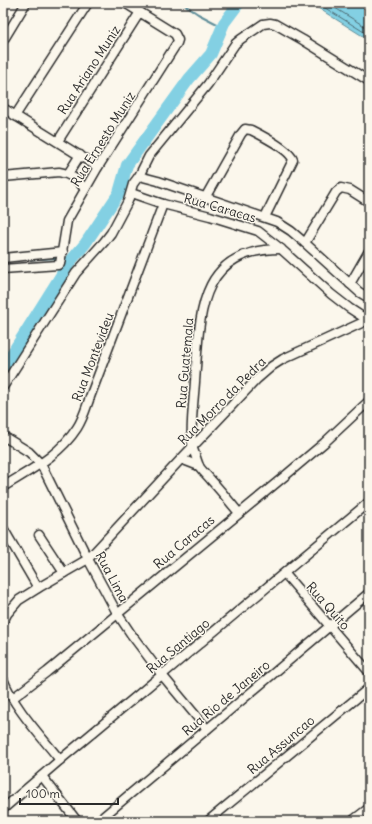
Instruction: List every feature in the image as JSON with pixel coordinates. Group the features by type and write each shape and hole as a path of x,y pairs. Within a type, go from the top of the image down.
{"street":[{"path":"3,41 26,3"},
{"path":"15,116 88,3"},
{"path":"125,3 140,12"},
{"name":"Rua Ernesto Muniz","path":"62,257 67,221 98,167 178,40 175,34 140,12"},
{"name":"Rua Ariano Muniz","path":"58,141 140,12"},
{"path":"3,387 76,273 111,233 131,193 133,184 139,176 149,156 208,84 235,44 247,34 266,22 275,24 369,81"},
{"path":"3,108 98,167"},
{"path":"204,198 241,134 246,129 251,130 287,151 292,156 293,160 265,217"},
{"path":"68,174 80,155"},
{"path":"3,176 59,172 68,174 85,189"},
{"path":"139,176 265,217 285,227 359,292 369,298"},
{"path":"305,243 336,192 341,188 350,190 369,202"},
{"name":"Rua Caracas","path":"131,193 163,204 210,216 258,231 281,249 331,294 368,321"},
{"name":"Rua Montevideu","path":"3,487 41,464 62,447 77,428 163,204"},
{"name":"Rua Guatemala","path":"239,512 199,466 192,447 192,427 203,306 208,288 222,270 243,255 264,249 281,249"},
{"path":"350,284 369,251"},
{"path":"3,258 62,257 58,265 3,269"},
{"name":"Rua Morro da Pedra","path":"3,622 7,614 19,600 88,559 192,447 272,366 283,359 368,321"},
{"name":"Rua Caracas","path":"13,698 48,672 117,613 324,443 369,401"},
{"name":"Rua Lima","path":"3,436 29,452 41,464 88,559 130,634 207,729"},
{"name":"Rua Morro da Pedra","path":"181,459 199,466"},
{"name":"Rua Santiago","path":"3,809 369,502"},
{"path":"3,528 38,588"},
{"path":"39,535 64,573"},
{"name":"Rua Quito","path":"285,574 369,672"},
{"name":"Rua Rio de Janeiro","path":"98,821 369,593"},
{"path":"3,679 13,698 60,760"},
{"name":"Rua Assuncao","path":"208,821 369,688"},
{"path":"42,776 77,821"},
{"path":"352,821 369,808"}],"water":[{"path":"310,3 369,3 369,40"}],"waterway":[{"path":"182,3 198,14 223,27"},
{"path":"3,368 69,263 85,244 119,193 127,165 189,79 211,54 224,23 239,3"},
{"path":"20,260 58,258"},
{"path":"64,260 69,263"}]}
